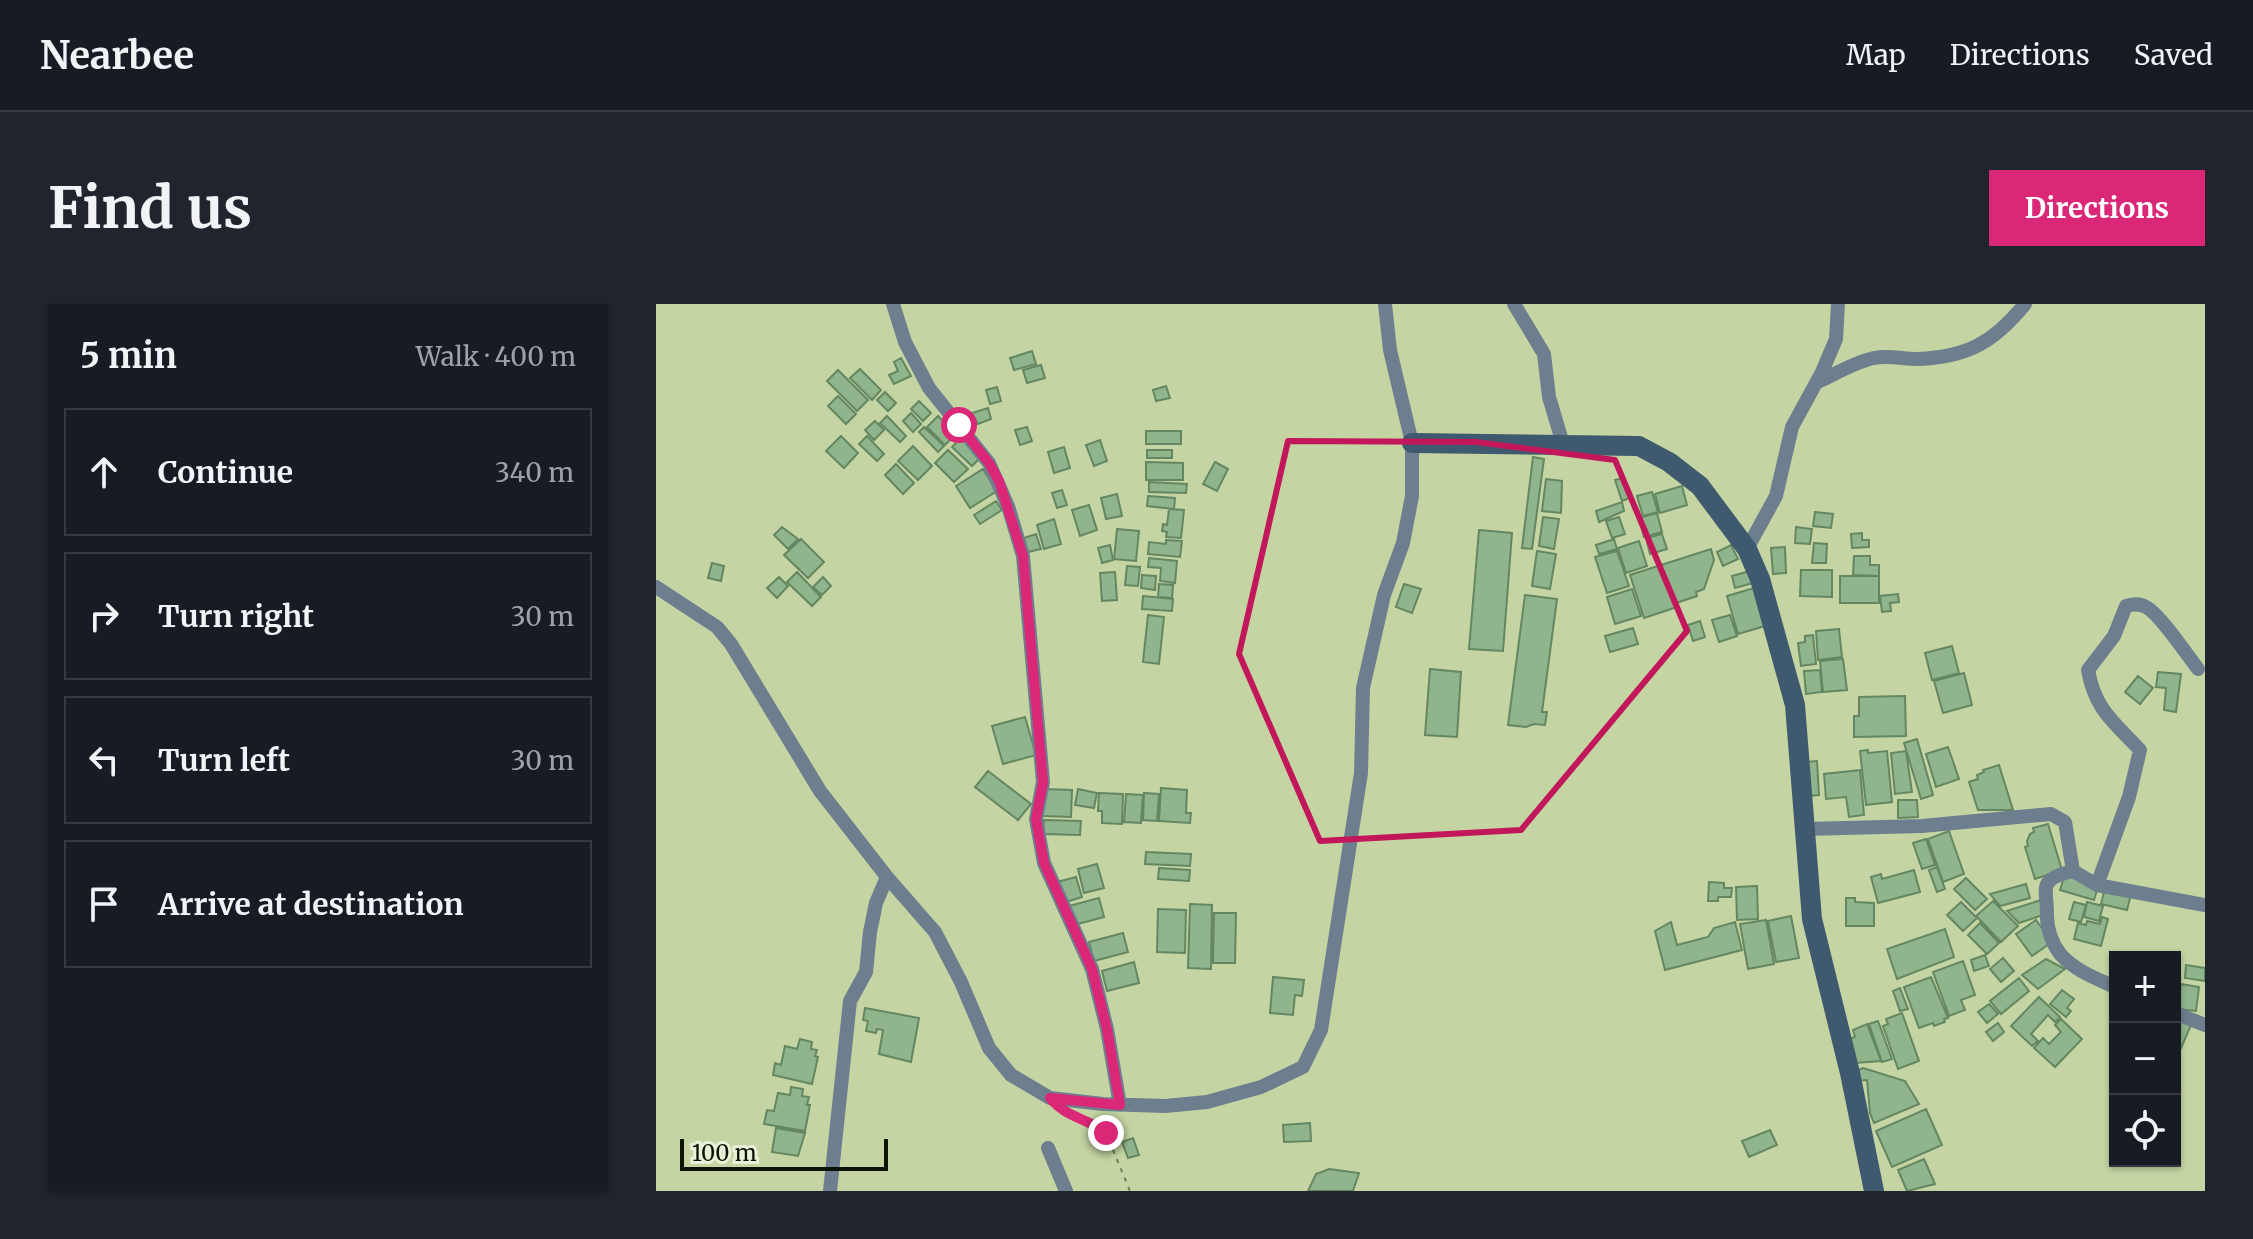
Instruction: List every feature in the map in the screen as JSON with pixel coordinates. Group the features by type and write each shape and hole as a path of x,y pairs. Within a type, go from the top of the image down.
{"street":[{"path":"893,304 905,342 929,388 989,463 1008,506 1023,556 1043,782 1036,819 1044,863 1092,969 1105,1015 1120,1105"},
{"path":"656,587 717,627 731,644 820,791 887,877 935,932 961,982 989,1048 1011,1075 1050,1098 1120,1105 1165,1106 1207,1102 1261,1087 1303,1067 1321,1030 1361,773 1363,688 1384,595 1406,528 1412,496 1412,443 1390,350 1385,304"},
{"path":"1514,304 1544,354 1549,397 1563,444"},
{"path":"1747,549 1776,496 1792,427 1836,339 1838,304"},
{"path":"1816,383 1872,358 1914,359 1966,351 1992,339 2006,328 2025,304"},
{"path":"1412,443 1639,446 1669,462 1700,486 1747,549 1760,579 1795,705 1812,919 1850,1073 1874,1191"},
{"path":"2097,885 2129,797 2140,750 2098,705 2092,693 2088,670 2114,636 2126,606 2135,604 2145,606 2157,615 2198,669"},
{"path":"1805,829 1922,826 2051,814 2065,822 2073,871"},
{"path":"2109,984 2082,972 2060,953 2045,926 2047,915 2043,892 2048,882 2073,871 2097,885 2205,905"},
{"path":"830,1191 850,1001 866,972 876,903 887,877"},
{"path":"2181,1015 2205,1025"},
{"path":"1048,1148 1066,1191"}],"path":[{"path":"1050,1098 1059,1109 1095,1124 1106,1133 1130,1191"}],"highlighted area":[{"path":"1288,441 1476,442 1615,460 1687,631 1521,830 1320,841 1239,654"}],"building":[{"path":"1032,351 1036,364 1014,370 1010,358"},
{"path":"901,358 911,376 894,384 889,375 898,371 894,362"},
{"path":"1041,365 1045,378 1027,383 1023,370"},
{"path":"860,369 881,390 872,400 850,378"},
{"path":"838,370 868,400 857,411 827,381"},
{"path":"1166,386 1170,398 1156,401 1153,390"},
{"path":"997,387 1001,401 990,404 986,390"},
{"path":"885,392 896,403 888,411 877,400"},
{"path":"838,396 856,414 846,424 828,406"},
{"path":"919,401 931,413 923,421 911,409"},
{"path":"988,408 991,419 978,424 972,413"},
{"path":"911,413 921,424 913,432 903,421"},
{"path":"887,416 906,436 900,442 880,423"},
{"path":"938,416 956,434 945,445 927,427"},
{"path":"875,421 884,430 874,440 865,430"},
{"path":"924,427 944,446 938,452 919,432"},
{"path":"1027,427 1032,441 1020,445 1015,430"},
{"path":"1146,431 1181,431 1181,444 1146,444"},
{"path":"841,436 858,453 844,468 826,451"},
{"path":"867,436 884,454 877,461 859,444"},
{"path":"963,436 983,455 972,466 952,447"},
{"path":"1100,440 1107,461 1094,466 1086,445"},
{"path":"913,446 932,466 918,480 898,461"},
{"path":"1064,447 1070,468 1054,473 1048,452"},
{"path":"948,450 968,469 954,482 935,463"},
{"path":"1147,450 1172,450 1172,458 1147,458"},
{"path":"1533,457 1544,459 1532,549 1522,548"},
{"path":"1146,462 1183,463 1183,480 1146,480"},
{"path":"1215,462 1228,469 1217,491 1203,484"},
{"path":"896,464 914,483 903,494 885,475"},
{"path":"983,469 997,491 970,508 956,486"},
{"path":"1624,478 1630,498 1622,501 1615,480"},
{"path":"1546,479 1562,481 1561,513 1542,511"},
{"path":"1149,482 1187,484 1186,493 1149,492"},
{"path":"1682,486 1687,505 1660,513 1655,494"},
{"path":"1062,490 1067,505 1057,508 1052,493"},
{"path":"1652,492 1658,512 1643,516 1637,496"},
{"path":"1117,494 1122,516 1106,519 1101,498"},
{"path":"1148,496 1175,498 1174,509 1147,506"},
{"path":"996,501 1002,510 980,524 974,515"},
{"path":"1622,502 1624,511 1599,522 1596,511"},
{"path":"1089,505 1097,530 1080,536 1072,510"},
{"path":"1169,509 1184,510 1181,538 1166,537 1167,532 1162,531 1163,524 1167,525"},
{"path":"1815,512 1833,514 1831,528 1813,526"},
{"path":"1657,513 1662,532 1644,537 1639,518"},
{"path":"1543,517 1559,519 1554,549 1539,546"},
{"path":"1619,517 1625,534 1612,538 1606,521"},
{"path":"1054,519 1061,544 1044,549 1037,525"},
{"path":"782,527 798,539 788,549 774,535"},
{"path":"1796,527 1812,529 1810,544 1795,543"},
{"path":"1117,529 1139,531 1136,561 1114,559"},
{"path":"1479,530 1512,533 1503,651 1469,649"},
{"path":"1862,533 1862,540 1869,540 1869,547 1852,548 1851,534"},
{"path":"1036,534 1041,549 1028,552 1024,538"},
{"path":"1662,534 1667,549 1650,554 1646,538"},
{"path":"801,539 824,562 808,578 784,555"},
{"path":"1614,539 1617,549 1599,554 1596,545"},
{"path":"1166,540 1182,541 1180,557 1148,554 1149,542 1166,544"},
{"path":"1639,541 1647,566 1626,573 1618,548"},
{"path":"1814,543 1827,544 1826,563 1812,563"},
{"path":"1110,545 1113,560 1102,563 1098,548"},
{"path":"1731,545 1738,559 1723,566 1717,552"},
{"path":"1785,547 1786,573 1773,574 1771,548"},
{"path":"1711,549 1714,560 1704,589 1696,592 1697,596 1676,603 1677,607 1644,618 1630,575"},
{"path":"1537,551 1556,554 1550,589 1532,586"},
{"path":"1617,551 1629,586 1607,593 1595,557"},
{"path":"1854,556 1870,556 1870,565 1879,565 1879,576 1853,575"},
{"path":"1149,558 1177,561 1175,583 1160,581 1161,568 1148,567"},
{"path":"712,563 724,566 721,581 708,578"},
{"path":"1127,566 1140,567 1138,586 1125,585"},
{"path":"1801,570 1832,570 1832,597 1800,596"},
{"path":"1750,571 1753,583 1735,588 1732,576"},
{"path":"797,572 821,597 812,606 787,582"},
{"path":"1115,572 1117,600 1102,601 1100,573"},
{"path":"1142,575 1156,576 1155,590 1141,588"},
{"path":"1840,576 1879,576 1879,603 1840,603"},
{"path":"779,577 788,586 777,598 767,588"},
{"path":"823,577 831,586 822,595 813,587"},
{"path":"1159,584 1173,585 1172,598 1158,597"},
{"path":"1404,584 1421,589 1412,613 1396,607"},
{"path":"1754,588 1765,626 1738,634 1727,596"},
{"path":"1632,589 1641,616 1615,624 1607,597"},
{"path":"1898,594 1899,602 1890,603 1891,611 1882,612 1880,596"},
{"path":"1525,595 1557,599 1542,712 1547,712 1545,725 1526,727 1508,725"},
{"path":"1143,596 1173,599 1172,611 1142,609"},
{"path":"1148,615 1164,617 1159,664 1143,662"},
{"path":"1730,615 1737,636 1719,642 1712,620"},
{"path":"1700,621 1705,637 1693,641 1688,625"},
{"path":"1633,628 1638,644 1610,652 1605,636"},
{"path":"1839,629 1842,657 1818,660 1816,631"},
{"path":"1813,635 1816,664 1801,666 1798,643 1805,642 1805,636"},
{"path":"1952,646 1959,673 1932,680 1925,653"},
{"path":"1843,659 1847,690 1823,692 1820,661"},
{"path":"1430,669 1461,672 1457,737 1425,735"},
{"path":"1820,670 1822,692 1806,694 1804,671"},
{"path":"2158,672 2181,674 2176,712 2164,710 2166,688 2156,687"},
{"path":"1964,673 1972,705 1943,713 1934,681"},
{"path":"2138,676 2153,688 2140,704 2125,692"},
{"path":"1905,696 1906,736 1854,737 1854,716 1859,716 1859,697"},
{"path":"1025,717 1036,755 1003,764 992,726"},
{"path":"1917,739 1933,795 1921,799 1904,743"},
{"path":"1948,747 1959,779 1936,787 1926,754"},
{"path":"1868,750 1868,753 1887,751 1892,802 1866,805 1860,751"},
{"path":"1906,751 1912,792 1895,794 1891,753"},
{"path":"1817,761 1819,795 1809,796 1806,762"},
{"path":"1999,765 2013,810 1978,810 1969,782 1978,779 1977,775 1983,770"},
{"path":"1860,770 1864,815 1849,817 1846,797 1826,799 1824,774"},
{"path":"988,771 1031,804 1018,820 975,787"},
{"path":"1161,788 1187,790 1186,813 1191,813 1190,823 1159,821"},
{"path":"1043,789 1072,790 1071,817 1043,816"},
{"path":"1078,789 1097,793 1094,808 1075,805"},
{"path":"1099,793 1123,794 1122,824 1102,823 1102,811 1098,811"},
{"path":"1144,793 1159,794 1157,821 1143,820"},
{"path":"1126,794 1143,795 1141,823 1124,822"},
{"path":"1898,800 1917,800 1918,817 1898,818"},
{"path":"1044,820 1081,821 1080,835 1043,834"},
{"path":"2048,824 2062,870 2035,879 2025,847 2028,846 2030,834 2034,832 2033,828"},
{"path":"1949,831 1964,874 1943,882 1928,839"},
{"path":"1926,839 1935,865 1922,869 1913,843"},
{"path":"1146,852 1191,854 1190,866 1145,864"},
{"path":"1097,864 1104,888 1084,893 1078,869"},
{"path":"1937,867 1945,889 1937,892 1929,870"},
{"path":"1159,868 1190,870 1189,881 1158,879"},
{"path":"1914,870 1920,892 1878,903 1871,877 1881,874 1882,879"},
{"path":"2065,874 2099,884 2094,900 2060,890"},
{"path":"1076,877 1082,897 1063,903 1057,882"},
{"path":"1966,878 1987,899 1975,910 1954,889"},
{"path":"1709,882 1724,883 1724,888 1732,888 1731,897 1708,901"},
{"path":"2026,884 2030,898 2000,906 1990,894"},
{"path":"1757,886 1758,919 1737,920 1736,887"},
{"path":"2105,888 2131,894 2127,910 2101,904"},
{"path":"1099,898 1104,917 1074,925 1069,906"},
{"path":"1846,898 1874,903 1874,926 1846,926"},
{"path":"2041,900 2046,914 2019,923 2007,911"},
{"path":"1993,901 2018,926 2001,942 1976,916"},
{"path":"1961,902 1977,918 1963,931 1947,915"},
{"path":"2074,902 2086,905 2081,922 2069,919"},
{"path":"2087,902 2103,906 2099,921 2084,917"},
{"path":"1190,904 1212,905 1211,969 1188,968"},
{"path":"1158,909 1186,910 1185,953 1157,952"},
{"path":"1214,913 1236,913 1235,963 1213,963"},
{"path":"1791,916 1799,958 1776,962 1768,921"},
{"path":"2102,917 2108,919 2101,946 2074,939 2078,923 2086,925 2087,921 2100,924"},
{"path":"1766,920 1774,964 1748,969 1740,924"},
{"path":"2036,920 2052,942 2032,956 2016,934"},
{"path":"1671,922 1677,945 1708,937 1714,928 1735,922 1742,950 1665,970 1655,931"},
{"path":"1980,923 1999,943 1987,954 1968,935"},
{"path":"1945,929 1954,957 1897,979 1887,949"},
{"path":"1123,933 1128,952 1094,961 1089,942"},
{"path":"1985,955 1989,966 1974,971 1971,960"},
{"path":"2003,958 2014,971 2001,982 1990,969"},
{"path":"2046,959 2065,969 2038,989 2022,975"},
{"path":"1963,961 1975,995 1961,1000 1965,1010 1949,1016 1933,972"},
{"path":"1134,962 1139,983 1107,991 1102,971"},
{"path":"2186,965 2205,968 2205,981 2185,978"},
{"path":"1273,977 1304,980 1302,996 1295,995 1293,1015 1270,1013"},
{"path":"1931,977 1948,1018 1934,1026 1933,1023 1919,1028 1904,987"},
{"path":"2019,978 2029,991 2001,1014 1990,1001"},
{"path":"2181,984 2199,987 2196,1011 2181,1009"},
{"path":"1900,988 1908,1009 1900,1011 1893,991"},
{"path":"2062,990 2074,999 2067,1008 2071,1011 2066,1017 2050,1004"},
{"path":"2039,997 2060,1017 2055,1022 2048,1015 2031,1034 2038,1041 2032,1046 2011,1026"},
{"path":"1989,1004 1998,1014 1987,1023 1978,1012"},
{"path":"865,1008 919,1018 911,1062 879,1054 883,1030 877,1029 876,1033 866,1031 868,1021 863,1020"},
{"path":"1902,1013 1919,1061 1898,1069 1883,1026 1888,1024 1886,1019"},
{"path":"2061,1019 2082,1039 2055,1067 2034,1048 2043,1038 2049,1044 2061,1032 2055,1025"},
{"path":"2181,1020 2192,1023 2181,1048"},
{"path":"1878,1021 1892,1059 1882,1062 1869,1024"},
{"path":"1998,1023 2004,1032 1993,1041 1986,1032"},
{"path":"1867,1024 1881,1061 1855,1063 1844,1041 1855,1037 1853,1030"},
{"path":"800,1039 812,1042 811,1049 817,1050 812,1084 773,1075 775,1063 781,1065 785,1046 797,1049"},
{"path":"1863,1068 1905,1081 1919,1104 1874,1123 1867,1080 1857,1081 1853,1072"},
{"path":"791,1087 803,1089 802,1096 809,1097 805,1131 764,1124 767,1110 774,1111 778,1093 790,1095"},
{"path":"1926,1109 1942,1145 1892,1167 1876,1131"},
{"path":"1310,1123 1311,1141 1284,1142 1283,1125"},
{"path":"776,1128 805,1133 798,1156 772,1152"},
{"path":"1770,1130 1777,1145 1749,1157 1742,1141"},
{"path":"1133,1138 1139,1155 1128,1158 1122,1142"},
{"path":"1924,1159 1935,1184 1907,1191 1898,1170"},
{"path":"1329,1169 1359,1173 1353,1191 1308,1191 1316,1174"}],"route":[{"path":"959,425 999,481 1023,556 1043,782 1036,819 1044,863 1092,969 1102,1001 1120,1105 1050,1098 1059,1109 1095,1124 1106,1133"}]}
